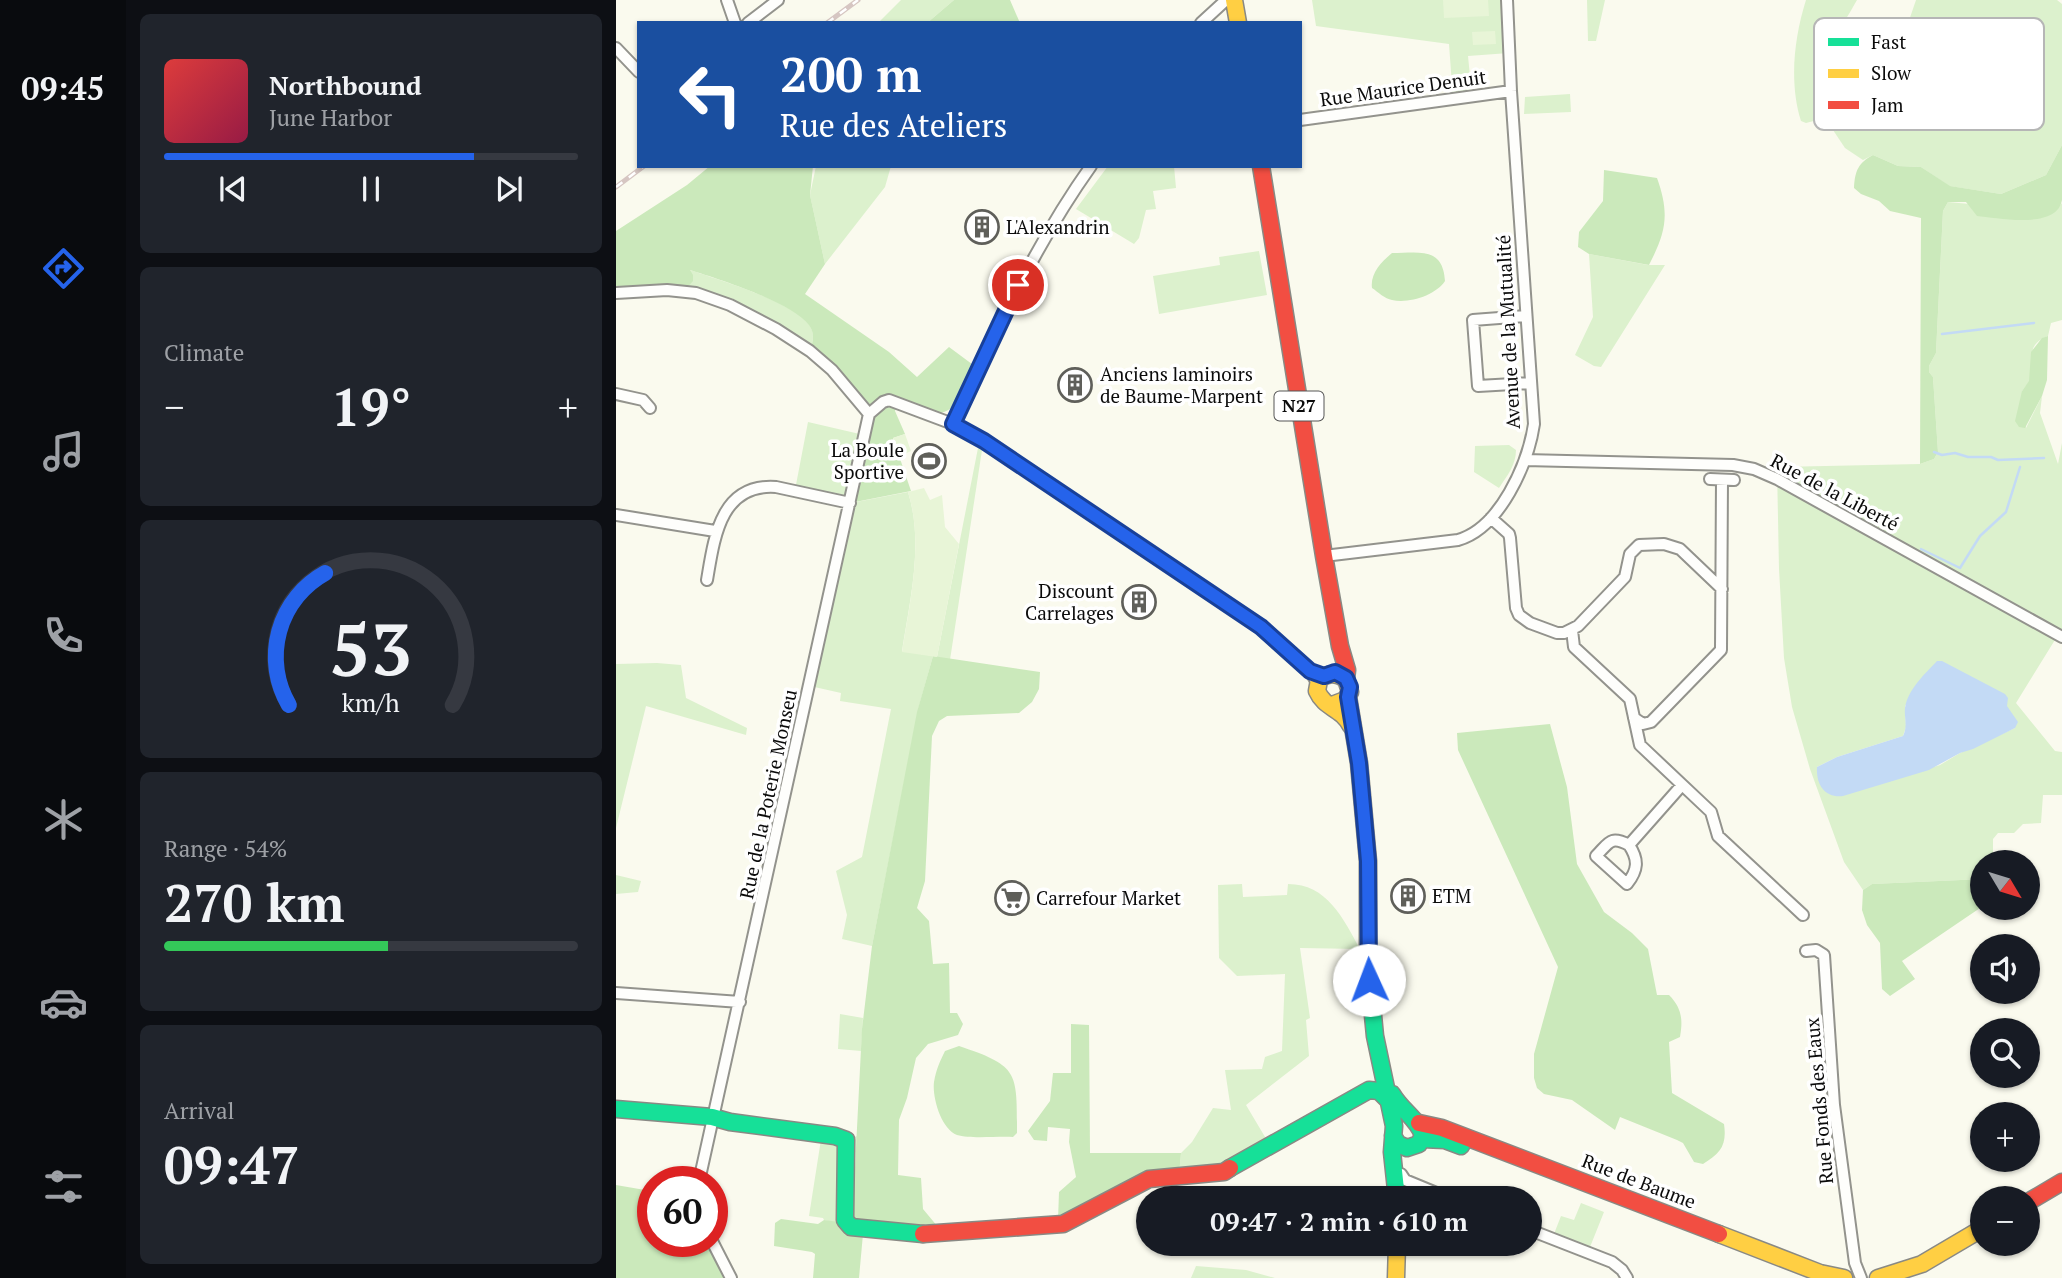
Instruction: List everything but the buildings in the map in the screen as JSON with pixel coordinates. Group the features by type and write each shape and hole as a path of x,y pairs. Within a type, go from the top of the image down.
{"main road":[{"path":"1234,0 1238,21"},
{"name":"N27","path":"1261,168 1340,646 1326,676 1350,687 1348,697 1359,763 1368,861 1367,964 1374,1026 1393,1131 1396,1186"},
{"path":"1326,676 1320,698 1345,712 1352,727"},
{"path":"1332,705 1341,703 1348,697"},
{"name":"N27","path":"1385,1081 1400,1109 1423,1131 1422,1139"},
{"path":"616,1110 712,1117 730,1122 829,1134 846,1140 844,1212 847,1223 852,1227 926,1234 1050,1226 1074,1220 1149,1179 1224,1172 1370,1090 1379,1091 1389,1101"},
{"path":"1414,1120 1400,1120 1393,1131 1400,1147 1408,1149 1419,1144 1422,1139"},
{"name":"Rue de Baume","path":"1414,1120 1819,1273 1844,1278"},
{"name":"Rue de Baume","path":"1422,1139 1445,1140 1806,1278"},
{"name":"N27","path":"1399,1186 1408,1149"},
{"path":"2040,1195 2062,1182"},
{"path":"2040,1205 2062,1193"},
{"path":"1878,1278 1922,1264 1970,1236"},
{"path":"1910,1278 1970,1245"},
{"path":"1396,1278 1397,1256"}],"street":[{"path":"727,0 734,21"},
{"path":"751,21 778,0"},
{"path":"1203,21 1226,0"},
{"name":"Avenue de la Mutualité","path":"1324,556 1458,540 1480,530 1514,484 1525,460 1534,424 1507,0"},
{"path":"617,50 637,70"},
{"name":"Rue Maurice Denuit","path":"1302,120 1511,91"},
{"path":"953,424 1018,285 1043,240 1090,168"},
{"path":"616,293 667,290 696,293 730,305 776,329 810,351 832,370 869,414 889,400 953,424 984,441 1261,627 1326,676"},
{"path":"1526,316 1474,320 1478,386 1531,383"},
{"path":"616,394 643,400 650,408"},
{"name":"Rue de la Poterie Monseu","path":"702,1166 869,414"},
{"name":"Rue de la Liberté","path":"1525,460 1711,463 1754,469 1777,479 2062,637"},
{"path":"1710,479 1734,480"},
{"path":"1634,718 1643,724 1651,722 1719,654 1723,645 1722,480"},
{"path":"707,580 715,531 723,515 747,492 756,488 776,487 850,503"},
{"path":"616,515 715,531"},
{"path":"1490,518 1510,538 1514,598 1519,615 1530,623 1557,633 1578,626 1625,577 1630,554 1639,545 1673,545 1722,589"},
{"path":"1572,630 1574,647 1630,699 1640,745 1711,812 1718,836 1803,915"},
{"path":"1629,845 1682,785"},
{"name":"Rue Fonds des Eaux","path":"1806,951 1816,950 1824,955 1834,1105 1855,1263 1861,1278"},
{"path":"616,993 740,1002"},
{"path":"1370,1090 1378,1079 1371,1040 1374,1026"},
{"path":"1401,1174 1405,1180 1420,1186"},
{"path":"1542,1235 1612,1262 1628,1278"},
{"path":"720,1257 731,1278"},
{"name":"Rue Fonds des Eaux","path":"1850,1278 1855,1263"}],"green space":[{"path":"901,0 954,0 929,21 880,21"},
{"path":"954,0 1010,0 1019,21 929,21"},
{"path":"1312,0 1507,0 1509,53 1468,56 1472,97 1453,99 1449,44 1316,26"},
{"path":"1443,0 1488,0 1489,16 1444,18"},
{"path":"1587,0 1605,0 1596,41 1588,41"},
{"path":"1806,0 1857,0 1846,18 1814,18 1814,121 1806,123 1801,121 1795,91 1794,60"},
{"path":"1916,0 2057,0 2062,4 2062,145 2046,175 2001,194 1949,186 1921,167 1898,166 1873,155 1863,160 1845,148 1833,130 2044,130 2044,18 1910,18"},
{"path":"1495,31 1496,44 1473,45 1472,32"},
{"path":"1570,94 1571,112 1524,114 1525,97"},
{"path":"2062,145 2062,200 2058,209 2050,215 2025,220 1977,216 1966,202 1948,202 1943,211 1936,353 1929,366 1933,377 1938,452 1934,459 1920,464 1921,218 1890,211 1879,201 1861,194 1854,188 1858,168 1873,155 1898,166 1921,167 1950,186 2001,194 2046,175"},
{"path":"708,168 813,168 810,195 825,264 805,294 889,352 917,377 949,347 980,370 962,398 943,412 926,412 897,404 895,411 905,434 893,438 911,491 850,503 869,414 810,351 812,331 800,316 754,292 690,270 693,281 684,291 616,293 616,231 687,185"},
{"path":"816,168 890,168 885,187 825,264 810,195"},
{"path":"1107,168 1174,168 1176,188 1153,191 1156,209 1146,210 1139,238 1134,244 1076,209"},
{"path":"1604,170 1657,178 1665,213 1659,243 1649,265 1589,254 1578,247 1579,232 1603,201"},
{"path":"1948,202 2054,212 2062,203 2062,320 2051,323 2048,336 2035,345 2031,356 2031,376 2022,391 2026,428 2042,396 2040,413 2058,464 2062,443 2062,637 2058,635 2016,703 2055,751 2062,752 2062,795 2043,795 2041,823 2023,824 2014,833 1998,833 1993,839 1993,850 1970,850 1970,880 1872,884 1863,890 1844,862 1810,769 1792,707 1784,658 1777,467 1920,464 1934,459 1938,452 1933,377 1929,366 1936,353 1943,211","holes":["1921,679 2015,728 1940,765 1892,780 1817,767 1837,757 1903,736 1906,727 1905,706"]},
{"path":"1259,251 1267,295 1159,314 1153,276 1220,265 1219,257"},
{"path":"1392,253 1420,253 1434,257 1440,262 1445,281 1422,297 1406,301 1387,298 1372,288 1372,283 1377,269"},
{"path":"1589,254 1648,265 1665,265 1601,367 1575,355 1593,317"},
{"path":"687,269 770,299 800,315 812,331 810,351 776,329 684,291"},
{"path":"2048,336 2047,380 2042,396 2025,428 2019,427 2015,421 2022,391 2029,381 2031,352 2042,338"},
{"path":"808,422 864,435 851,503 908,492 913,511 915,551 912,591 902,651 933,656 919,706 872,946 842,939 847,915 836,871 862,857 891,709 840,701 841,693 810,686 850,503 795,490"},
{"path":"905,434 911,451 900,456 893,438"},
{"path":"1509,445 1516,450 1514,461 1499,488 1474,472 1475,446"},
{"path":"978,448 982,450 950,660 937,657"},
{"path":"924,488 930,500 942,495 945,527 959,544 937,657 902,652 912,592 915,551 913,511 908,492"},
{"path":"933,656 1040,672 1039,689 1032,702 1019,713 947,716 939,721 932,736 925,881 917,908 929,921 933,964 949,963 950,1013 957,1013 963,1024 958,1035 928,1044 916,1058 899,1120 898,1175 921,1178 923,1209 943,1233 852,1227 862,1029 872,946 917,712"},
{"path":"616,664 681,665 686,698 747,728 746,735 646,706 616,828"},
{"path":"1550,724 1567,787 1577,864 1604,912 1648,949 1657,995 1669,995 1679,1010 1680,1037 1669,1042 1672,1093 1724,1124 1725,1138 1721,1148 1703,1164 1694,1162 1683,1143 1677,1140 1620,1117 1615,1130 1572,1100 1544,1094 1537,1088 1534,1078 1534,1054 1558,967 1458,750 1457,733"},
{"path":"616,875 641,881 638,892 616,894"},
{"path":"1970,880 1970,915 1902,961 1915,979 1890,996 1882,989 1880,943 1867,925 1862,910 1863,890 1872,884"},
{"path":"1242,884 1243,897 1287,895 1288,884 1313,890 1323,896 1340,915 1360,949 1300,948 1310,1018 1306,1020 1309,1056 1246,1105 1271,1147 1224,1172 1179,1175 1181,1153 1192,1142 1213,1108 1231,1110 1225,1070 1262,1069 1265,1057 1282,1051 1285,974 1237,976 1219,958 1218,885"},
{"path":"840,1014 863,1018 861,1051 838,1049"},
{"path":"1071,1024 1089,1025 1090,1153 1181,1153 1179,1175 1149,1186 1136,1186 1136,1191 1058,1220 1059,1192 1076,1177 1069,1142 1070,1129 1048,1127 1047,1141 1034,1140 1028,1131 1050,1101 1053,1073 1071,1073"},
{"path":"959,1046 993,1059 1010,1074 1016,1096 1017,1133 1013,1137 957,1135 951,1132 942,1120 934,1096 935,1078 945,1051"},
{"path":"822,1133 846,1140 857,1136 851,1227 809,1216"},
{"path":"616,1185 637,1189 637,1257 720,1257 731,1278 616,1278"},
{"path":"1581,1203 1604,1212 1588,1252 1552,1239 1561,1216 1574,1220"},
{"path":"781,1219 818,1224 824,1220 839,1222 863,1234 859,1278 813,1278 815,1254 774,1246 775,1223"},
{"path":"1196,1266 1246,1270 1275,1278 1191,1278"}],"water":[{"path":"1937,661 1942,661 2005,694 2008,698 2007,706 2018,722 2015,728 1929,770 1843,796 1831,795 1823,789 1818,779 1817,767 1837,757 1903,736 1906,725 1905,708 1910,694"}],"waterway":[{"path":"1942,334 2034,323"},
{"path":"1934,452 1942,455 1955,453 1968,457 1991,457 1998,460 2044,458"},
{"path":"1921,549 1960,568 1980,536 2006,512 2020,467"}],"railway":[{"path":"830,21 858,0"},
{"path":"616,187 641,168"}],"traffic: fast":[{"path":"1348,697 1359,763 1368,861 1368,964 1375,1036 1394,1126 1392,1152 1396,1186"},
{"path":"1230,1168 1369,1090 1379,1091 1389,1101"},
{"path":"1392,1094 1423,1135 1419,1144 1407,1148 1398,1144 1393,1136"},
{"path":"616,1109 712,1117 846,1140 845,1220 851,1227 923,1234"},
{"path":"1422,1139 1445,1140 1461,1146"}],"traffic: slow":[{"path":"1234,0 1238,21"},
{"path":"1332,705 1345,700 1350,692 1346,679 1332,674 1319,680 1317,691 1351,726"},
{"path":"1719,1234 1820,1273 1844,1278"},
{"path":"1878,1278 1922,1264 1970,1236"},
{"path":"1396,1278 1397,1256"}],"traffic: jam":[{"path":"1261,168 1324,556 1340,646 1347,670 1346,679"},
{"path":"1419,1123 1442,1128 1719,1234"},
{"path":"923,1234 1063,1224 1149,1179 1224,1172 1230,1168"},
{"path":"2040,1195 2062,1182"}],"place":[{"name":"L'Alexandrin","path":"982,227"},
{"name":"Anciens laminoirs de Baume-Marpent","path":"1075,385"},
{"name":"La Boule Sportive","path":"929,461"},
{"name":"Discount Carrelages","path":"1139,602"},
{"name":"ETM","path":"1408,896"},
{"name":"Carrefour Market","path":"1012,898"}],"route":[{"path":"1018,285 953,424 984,441 1261,627 1310,671 1324,676 1335,672 1346,678 1350,687 1348,697 1359,763 1368,861 1369,980"}]}
